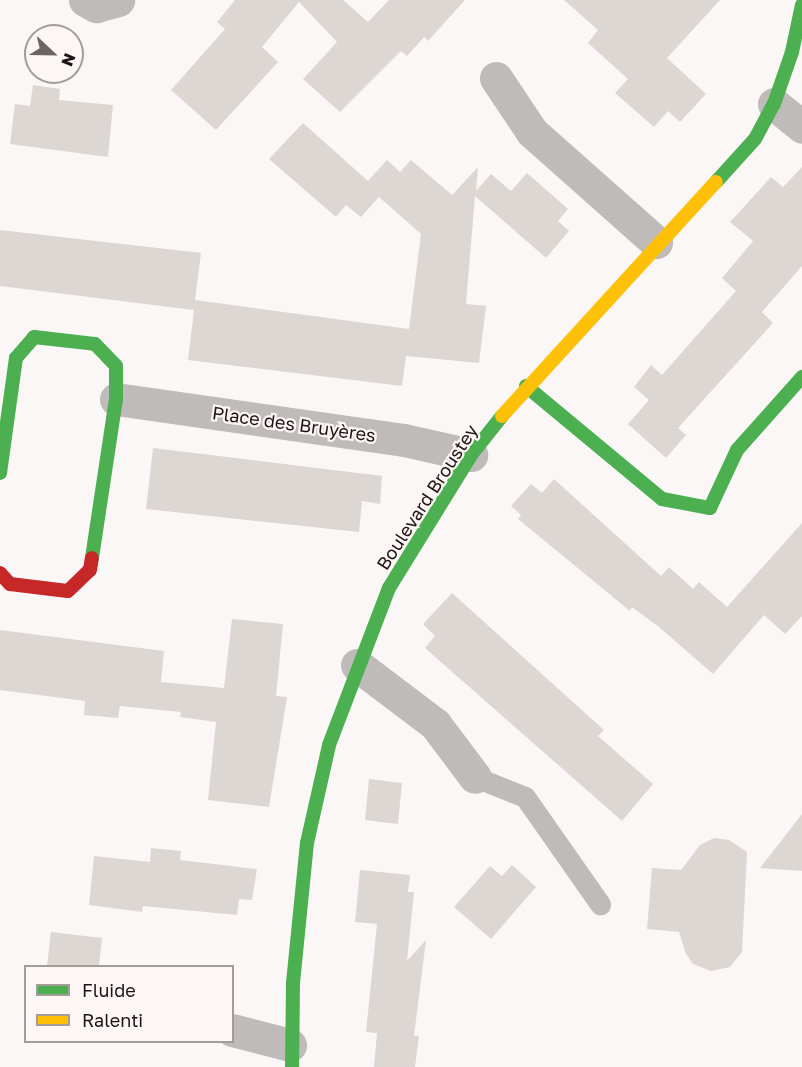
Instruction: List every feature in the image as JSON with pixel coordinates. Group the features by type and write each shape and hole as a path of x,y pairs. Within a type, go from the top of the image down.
{"street":[{"path":"86,0 96,6 118,0"},
{"name":"Boulevard Broustey","path":"291,1056 306,843 329,745 357,665 390,588 471,455 526,386 656,242 755,139 774,104 792,52 802,5"},
{"path":"496,78 532,132 656,242"},
{"path":"774,104 802,128"},
{"path":"0,473 16,358 34,337 95,344 116,366 116,399 90,570 68,591 10,584 0,573"},
{"path":"526,386 662,499 710,508 737,450 802,377"},
{"name":"Place des Bruyères","path":"116,399 404,440 471,455"},
{"path":"357,665 435,724 475,777"},
{"path":"234,1031 291,1056"}],"lane":[{"path":"475,777 525,797 600,904"}],"building":[{"path":"235,0 343,0 368,22 389,0 465,0 428,41 424,37 407,56 401,51 340,112 303,79 337,42 299,2 262,47 278,62 216,130 171,90 225,29 217,22"},
{"path":"564,0 720,0 667,58 706,94 680,122 668,111 654,127 615,93 628,79 588,43 598,30"},
{"path":"33,85 60,89 59,100 113,105 108,157 10,144 15,104 30,106"},
{"path":"303,123 368,181 387,160 400,172 411,160 452,195 478,167 476,191 491,174 511,191 527,173 568,209 558,221 569,231 546,258 475,196 466,304 486,306 479,363 406,356 402,386 188,360 194,310 0,286 0,230 201,253 195,300 409,329 421,234 379,197 361,217 346,205 336,217 269,159"},
{"path":"802,167 802,266 762,312 773,323 678,428 686,435 666,458 628,424 649,400 634,387 651,365 662,375 736,291 722,278 753,241 730,222 771,177 783,187"},
{"path":"153,448 382,476 380,504 362,501 359,532 146,509"},
{"path":"554,479 661,576 669,567 693,589 699,582 727,607 802,523 802,616 785,634 764,615 713,674 659,627 632,607 630,611 518,519 521,515 511,506 531,484 542,493"},
{"path":"452,593 604,730 598,736 653,784 622,821 425,648 435,636 423,624"},
{"path":"232,619 283,624 276,696 287,697 269,807 208,800 216,722 180,717 181,712 120,706 118,718 84,715 85,701 0,690 0,630 164,651 161,682 224,688"},
{"path":"369,779 402,783 398,824 365,820"},
{"path":"802,814 802,871 760,868"},
{"path":"714,838 729,840 747,852 742,952 730,967 711,971 693,964 686,954 679,932 647,929 652,868 681,870 700,845"},
{"path":"151,848 181,851 180,860 257,869 252,900 239,899 237,915 143,906 142,912 89,905 94,856 150,862"},
{"path":"512,865 536,887 491,939 454,907 490,866 502,876"},
{"path":"360,870 410,875 408,892 414,892 407,961 426,940 414,1036 419,1036 415,1067 374,1067 377,1033 366,1032 377,924 355,922"},
{"path":"51,932 102,938 99,965 47,965"}],"traffic: fast":[{"path":"716,182 755,139 774,104 792,52 802,5"},
{"path":"0,473 16,358 34,337 95,344 116,366 116,399 92,558"},
{"path":"526,386 662,499 710,508 737,450 802,377"},
{"path":"292,1067 293,983 307,843 329,745 389,588 471,455 502,416"}],"traffic: slow":[{"path":"502,416 716,182"}],"traffic: jam":[{"path":"0,573 10,584 68,591 90,570 92,558"}]}
